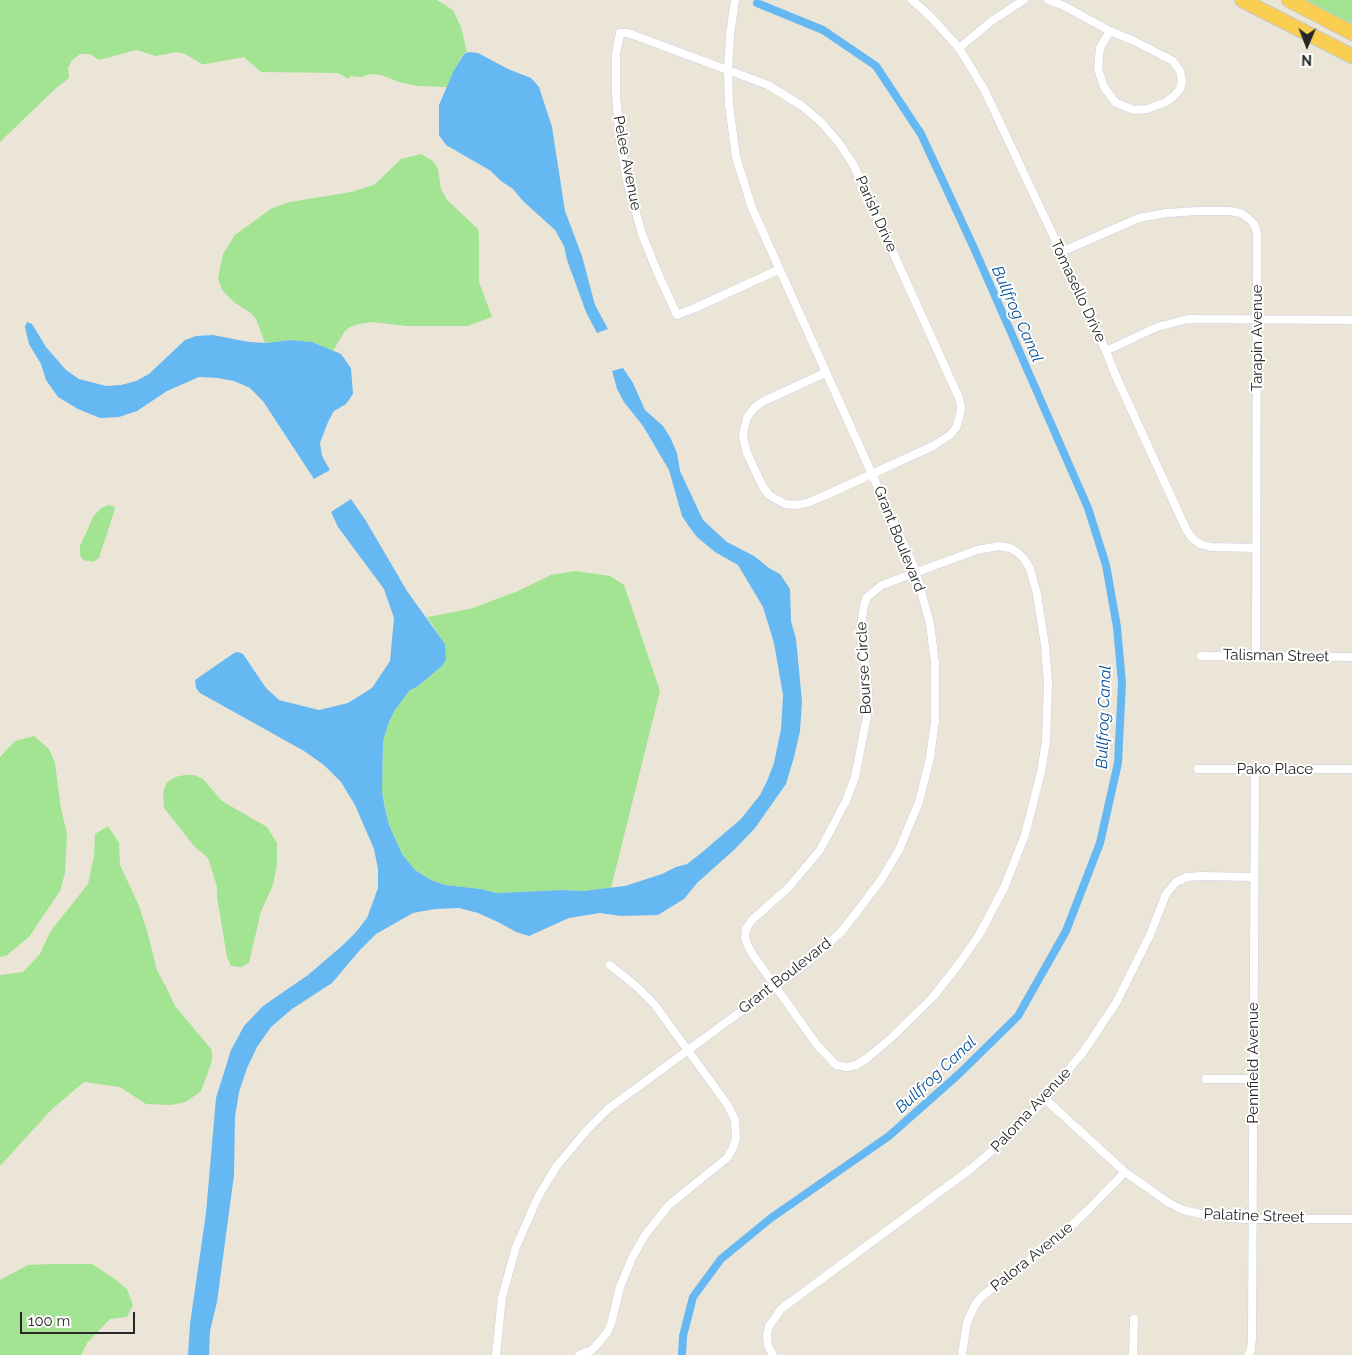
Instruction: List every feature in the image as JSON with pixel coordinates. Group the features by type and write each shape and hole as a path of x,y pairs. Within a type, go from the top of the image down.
{"highway":[{"path":"1242,0 1352,56"},
{"path":"1289,0 1352,32"}],"street":[{"name":"Grant Boulevard","path":"496,1355 500,1313 508,1271 520,1234 538,1197 570,1150 603,1114 623,1096 821,951 858,912 881,880 899,850 919,802 930,758 937,692 935,662 930,624 915,573 872,473 778,270 748,199 736,157 728,105 730,35 735,0"},
{"name":"Tomasello Drive","path":"912,0 931,17 959,48 984,89 1061,252 1074,285 1106,351 1186,529 1192,538 1200,544 1211,547 1256,548"},
{"path":"959,48 993,20 1024,0"},
{"path":"1048,0 1070,9 1173,62 1180,71 1182,81 1180,89 1174,96 1166,102 1147,109 1134,110 1116,103 1104,87 1098,68 1100,48 1110,31"},
{"name":"Parish Drive","path":"620,33 628,33 768,86 802,106 822,122 853,164 961,407 956,428 950,435 933,446 872,473"},
{"name":"Pelee Avenue","path":"620,33 616,54 616,94 620,141 628,184 642,234 677,315 704,305 778,270"},
{"name":"Tarapin Avenue","path":"1061,252 1139,218 1167,213 1197,210 1221,211 1240,214 1254,224 1257,233 1256,656"},
{"path":"1106,351 1157,327 1177,321 1200,318 1352,320"},
{"path":"825,373 780,393 754,408 747,418 744,437 747,453 755,473 769,495 785,504 796,505 824,496 872,473"},
{"path":"775,986 829,1060 836,1066 847,1067 856,1065 880,1048 902,1028 933,996 961,961 979,935 997,903 1025,835 1041,772 1046,741 1048,693 1043,631 1034,579 1030,569 1017,552 1010,548 999,546 977,550 915,573"},
{"name":"Bourse Circle","path":"775,986 748,946 745,938 746,929 752,920 777,898 806,867 825,841 846,801 859,764 867,716 868,692 861,626 864,605 867,597 882,585 915,573"},
{"name":"Talisman Street","path":"1201,656 1352,657"},
{"name":"Pako Place","path":"1198,769 1352,769"},
{"name":"Pennfield Avenue","path":"1248,1355 1251,1350 1252,1337 1255,770"},
{"name":"Paloma Avenue","path":"773,1355 768,1346 767,1335 769,1326 775,1316 790,1301 972,1168 1009,1136 1045,1099 1084,1051 1109,1015 1150,935 1166,894 1176,882 1187,877 1253,876"},
{"path":"579,1355 592,1350 607,1334 620,1287 632,1258 645,1235 670,1204 720,1164 733,1148 737,1129 732,1112 654,1004 610,965"},
{"path":"1206,1079 1253,1079"},
{"name":"Palatine Street","path":"1045,1099 1125,1172 1169,1203 1183,1210 1210,1216 1352,1219"},
{"name":"Palora Avenue","path":"962,1355 967,1322 981,1297 1056,1240 1125,1172"},
{"path":"1133,1355 1134,1319"}],"green space":[{"path":"0,0 437,0 453,10 461,27 467,52 463,54 447,87 418,86 399,82 381,75 371,74 361,77 350,76 349,79 338,73 261,72 244,57 202,64 185,54 176,52 156,56 136,50 99,60 90,54 80,54 72,60 68,68 69,78 0,142"},
{"path":"1299,0 1352,0 1352,28"},
{"path":"421,154 433,161 438,169 441,189 447,200 478,229 479,282 492,317 468,326 407,326 372,322 359,324 345,331 333,351 312,342 291,340 265,343 256,319 222,290 218,278 223,254 235,235 272,208 290,202 351,192 374,185 401,159"},
{"path":"109,505 115,507 99,558 93,562 83,560 80,555 80,546 93,517 101,508"},
{"path":"575,571 610,576 624,585 660,691 611,888 583,891 497,893 481,889 445,885 431,880 415,870 402,854 389,825 382,792 383,741 389,722 395,710 411,689 417,687 442,666 445,644 427,617 470,609 518,591 551,575"},
{"path":"34,736 49,749 55,763 61,809 67,833 65,873 60,891 29,937 6,956 0,957 0,757 15,741"},
{"path":"194,775 203,779 222,801 267,827 277,843 277,864 273,885 261,911 249,963 241,967 231,966 227,957 217,887 208,858 194,846 164,808 163,792 167,782 175,777"},
{"path":"108,826 119,843 120,865 139,906 157,970 175,1006 212,1050 212,1061 201,1091 186,1102 171,1105 146,1104 120,1087 84,1082 52,1109 0,1166 0,975 23,972 40,954 50,932 88,884 94,856 95,834"},
{"path":"92,1264 112,1277 127,1289 133,1305 127,1317 110,1319 87,1343 81,1355 0,1355 0,1280 28,1265"}],"water":[{"path":"469,52 478,53 508,69 531,78 539,87 552,127 565,211 582,256 595,305 608,329 597,333 586,312 567,260 564,246 555,230 523,201 513,189 491,171 446,145 439,135 439,105 454,70 464,54"},
{"path":"27,322 32,324 46,347 66,370 79,379 106,386 136,381 149,374 185,340 196,336 213,335 249,342 266,343 291,340 312,342 341,354 351,368 353,394 346,404 334,411 320,443 322,456 330,470 314,479 263,401 250,388 234,381 199,377 167,391 137,411 119,417 100,418 78,409 58,397 46,380 41,364 29,344 25,327"},
{"path":"623,368 633,383 645,410 663,426 670,437 677,453 680,471 703,520 727,542 754,556 780,574 790,589 791,621 796,639 802,701 800,731 786,784 755,828 735,849 697,883 684,899 658,915 621,916 600,913 569,918 529,936 516,932 478,913 459,908 435,909 413,913 376,934 332,983 292,1009 271,1027 257,1047 239,1092 235,1117 234,1175 217,1302 210,1331 209,1355 188,1355 190,1324 206,1213 216,1098 231,1050 244,1026 263,1006 308,975 356,932 367,918 378,888 378,869 374,849 355,805 341,782 324,765 304,751 200,693 196,688 195,680 238,652 243,654 266,688 279,700 319,710 348,703 372,688 390,661 394,618 384,589 338,527 331,512 351,499 407,591 445,644 446,660 442,666 417,687 410,690 395,710 383,741 382,792 389,825 402,854 415,870 431,880 445,885 481,889 497,893 583,891 625,886 687,864 741,819 760,795 767,781 774,763 781,729 783,695 774,643 763,607 738,565 715,552 697,537 682,516 669,470 643,426 624,402 617,389 612,371"}],"waterway":[{"name":"Bullfrog Canal","path":"682,1355 683,1336 693,1297 721,1259 771,1218 889,1136 959,1074 1018,1016 1066,931 1100,843 1118,763 1122,683 1117,627 1106,565 1088,508 974,248 921,134 876,66 823,30 757,3"}]}
